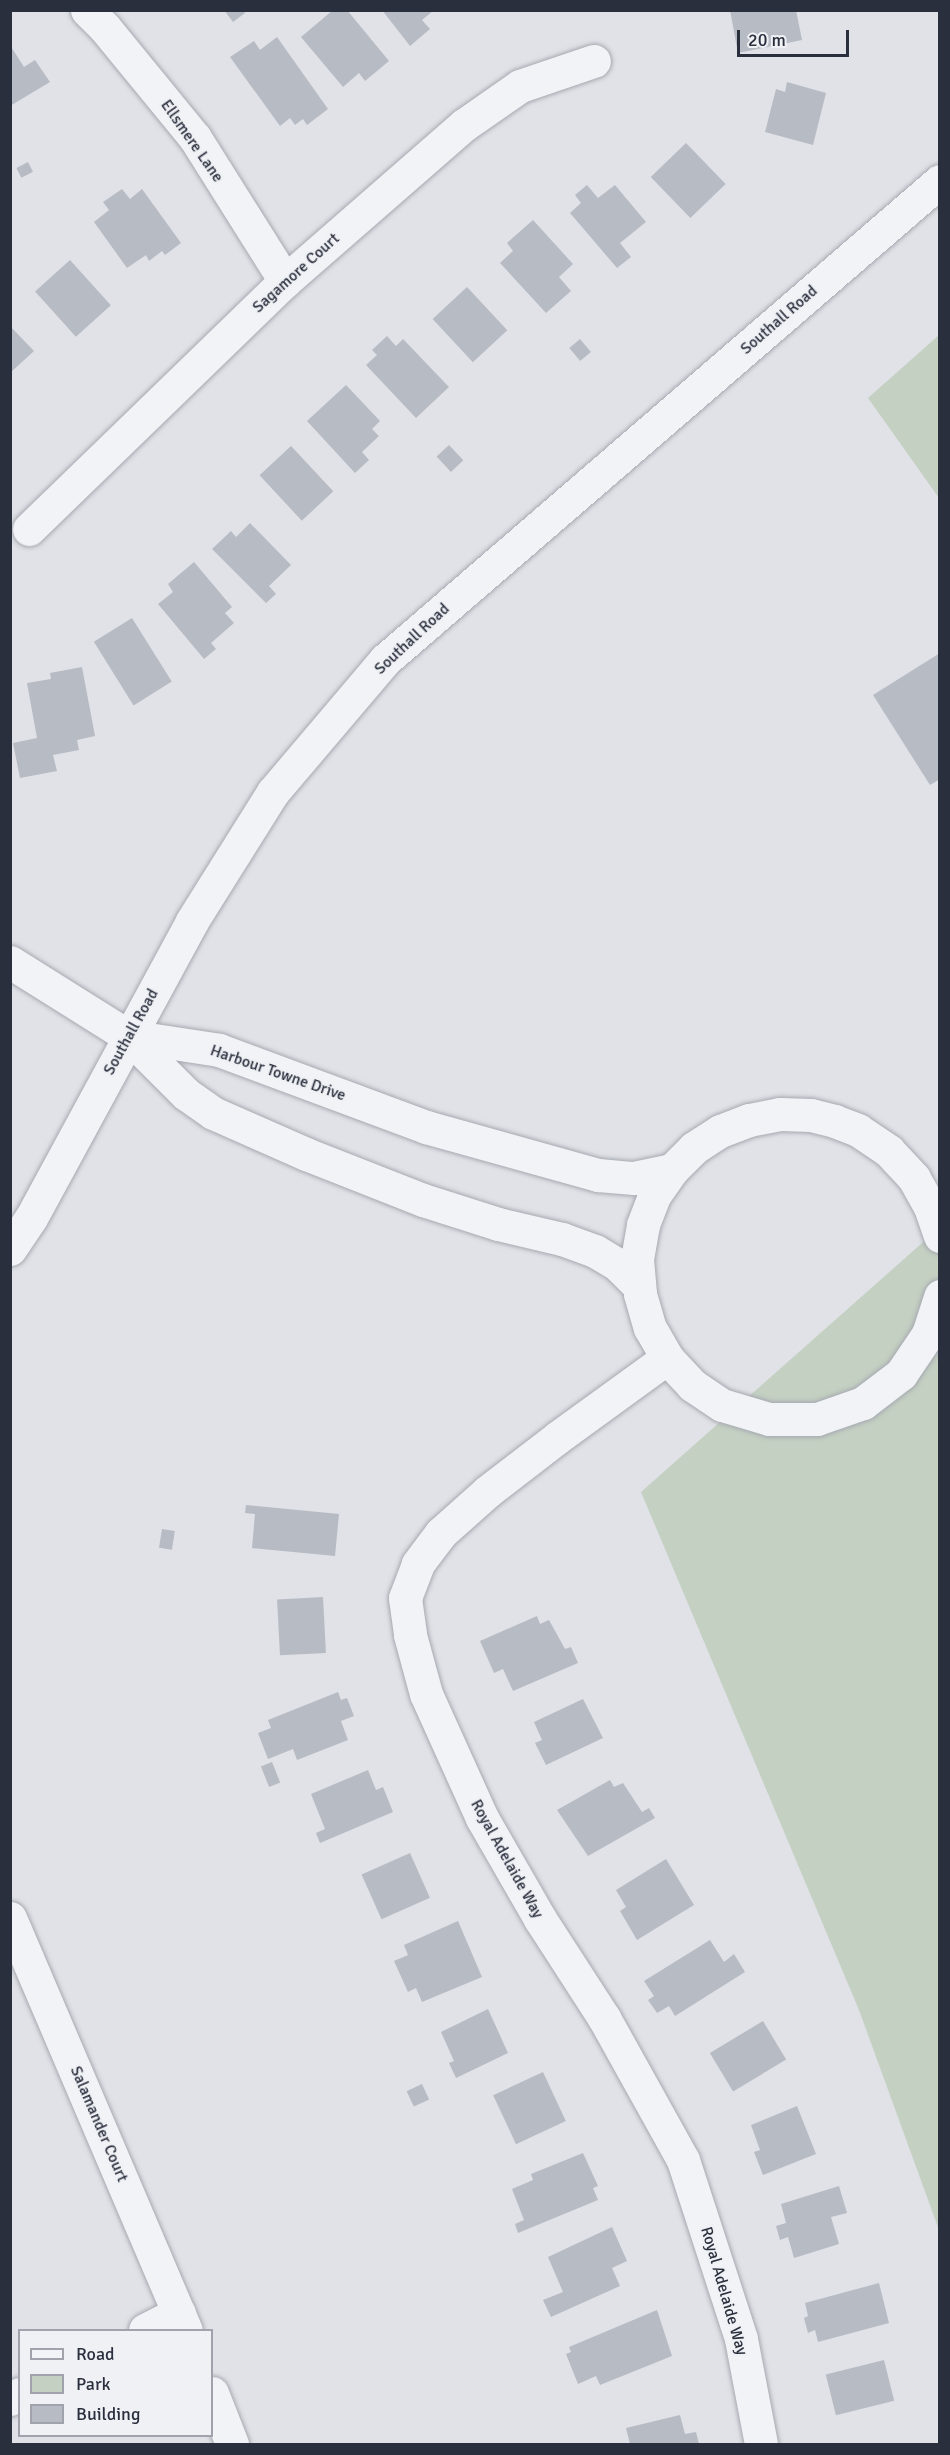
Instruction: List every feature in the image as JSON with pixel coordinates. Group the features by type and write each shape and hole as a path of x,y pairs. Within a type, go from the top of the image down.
{"street":[{"name":"Ellsmere Lane","path":"87,10 105,28 195,138 285,281"},
{"name":"Sagamore Court","path":"29,529 285,281 464,125 520,87 594,61"},
{"name":"Southall Road","path":"10,1249 31,1218 192,921 273,792 385,660 939,181"},
{"path":"10,962 128,1036 186,1094 213,1113 306,1154 423,1200 498,1224 562,1239 595,1251 617,1264 639,1286"},
{"name":"Harbour Towne Drive","path":"128,1036 219,1050 426,1127 598,1175 634,1178 672,1170"},
{"path":"939,1236 930,1207 927,1171 889,1151 858,1130 811,1115 780,1114 749,1120 720,1131 694,1148 672,1170 654,1196 643,1225 637,1259 639,1286 650,1328 667,1358 692,1385 722,1405 769,1419 817,1419 863,1403 901,1374 934,1336 939,1296"},
{"name":"Royal Adelaide Way","path":"667,1358 487,1492 441,1533 418,1563 405,1598 410,1635 426,1694 482,1818 540,1919 604,2018 683,2160 741,2339 761,2445"},
{"name":"Salamander Court","path":"10,1918 183,2322"},
{"path":"153,2329 183,2322"},
{"path":"213,2396 232,2445"}],"green space":[{"path":"939,335 939,498 868,398"},
{"path":"939,1228 939,2230 859,2010 641,1492"}],"building":[{"path":"224,10 244,10 245,13 233,22"},
{"path":"333,10 347,10 389,61 365,81 359,73 343,87 301,37"},
{"path":"382,10 434,10 422,20 430,29 410,46"},
{"path":"730,10 796,10 802,40 738,53"},
{"path":"277,37 328,109 307,125 303,119 295,125 290,118 280,126 230,57 254,41 260,50"},
{"path":"10,45 24,67 35,60 50,82 10,106"},
{"path":"787,82 826,93 813,145 765,132 776,89 785,92"},
{"path":"686,143 726,184 690,218 651,177"},
{"path":"28,162 33,172 21,178 16,168"},
{"path":"587,185 598,198 615,185 646,222 620,243 631,257 617,268 570,213 581,203 575,195"},
{"path":"122,189 130,199 142,189 181,243 165,255 162,251 149,261 146,255 127,268 94,222 109,210 103,202"},
{"path":"533,220 573,264 559,277 571,291 546,313 500,263 513,251 507,243"},
{"path":"70,260 111,305 76,337 35,291"},
{"path":"467,287 507,330 473,362 433,319"},
{"path":"10,326 34,351 10,373"},
{"path":"387,336 396,346 403,339 449,387 416,418 366,365 377,355 372,350"},
{"path":"580,339 591,352 580,361 569,348"},
{"path":"346,385 380,421 372,429 379,436 362,452 369,460 355,473 307,421"},
{"path":"449,445 463,460 451,472 437,457"},
{"path":"291,446 333,491 302,521 260,475"},
{"path":"250,523 291,565 269,586 276,594 266,603 212,549 231,531 236,537"},
{"path":"194,562 232,607 225,613 234,623 211,643 216,649 204,659 158,604 173,592 168,584"},
{"path":"132,618 172,682 134,705 94,642"},
{"path":"940,653 940,779 930,785 873,695"},
{"path":"82,667 95,736 77,740 79,750 53,755 57,771 20,778 13,743 37,738 27,683 51,679 50,673"},
{"path":"246,1505 339,1514 335,1556 252,1548 255,1514 245,1513"},
{"path":"162,1529 175,1531 172,1550 159,1548"},
{"path":"323,1597 326,1653 280,1655 277,1599"},
{"path":"537,1616 540,1624 549,1620 565,1649 571,1647 578,1663 513,1691 503,1669 494,1673 480,1641"},
{"path":"338,1692 341,1700 347,1698 354,1716 341,1721 348,1740 297,1760 293,1749 268,1759 258,1733 271,1728 268,1720"},
{"path":"583,1699 603,1738 546,1765 535,1743 542,1740 534,1722"},
{"path":"272,1762 280,1782 269,1787 261,1766"},
{"path":"368,1770 376,1790 383,1787 393,1812 320,1843 316,1833 325,1829 311,1794"},
{"path":"610,1780 614,1787 623,1783 642,1812 649,1808 655,1818 588,1856 557,1810"},
{"path":"410,1853 430,1898 382,1919 362,1875"},
{"path":"666,1859 694,1905 637,1940 620,1911 626,1907 616,1890"},
{"path":"458,1921 482,1977 422,2002 416,1988 408,1992 394,1961 408,1955 404,1945"},
{"path":"710,1940 724,1962 734,1954 745,1972 675,2016 669,2006 657,2013 648,2000 654,1996 644,1981"},
{"path":"488,2009 508,2053 456,2078 449,2063 454,2061 441,2032"},
{"path":"763,2021 786,2060 733,2092 710,2053"},
{"path":"543,2072 566,2121 516,2144 493,2095"},
{"path":"422,2084 429,2099 414,2107 407,2091"},
{"path":"797,2106 816,2154 763,2175 754,2152 760,2150 751,2125"},
{"path":"583,2153 598,2186 593,2188 598,2200 518,2233 515,2224 524,2220 512,2189 533,2180 531,2174"},
{"path":"839,2186 847,2213 831,2217 839,2244 794,2258 788,2237 780,2240 776,2226 786,2223 781,2204"},
{"path":"612,2227 627,2261 612,2268 620,2286 551,2317 543,2300 563,2292 548,2257"},
{"path":"879,2283 889,2323 818,2342 815,2330 808,2333 804,2318 808,2316 805,2303"},
{"path":"657,2310 672,2356 600,2385 596,2376 578,2384 566,2354 571,2352 569,2347"},
{"path":"884,2360 894,2401 836,2415 826,2375"},
{"path":"680,2415 685,2434 696,2432 699,2444 630,2444 626,2428"}]}
